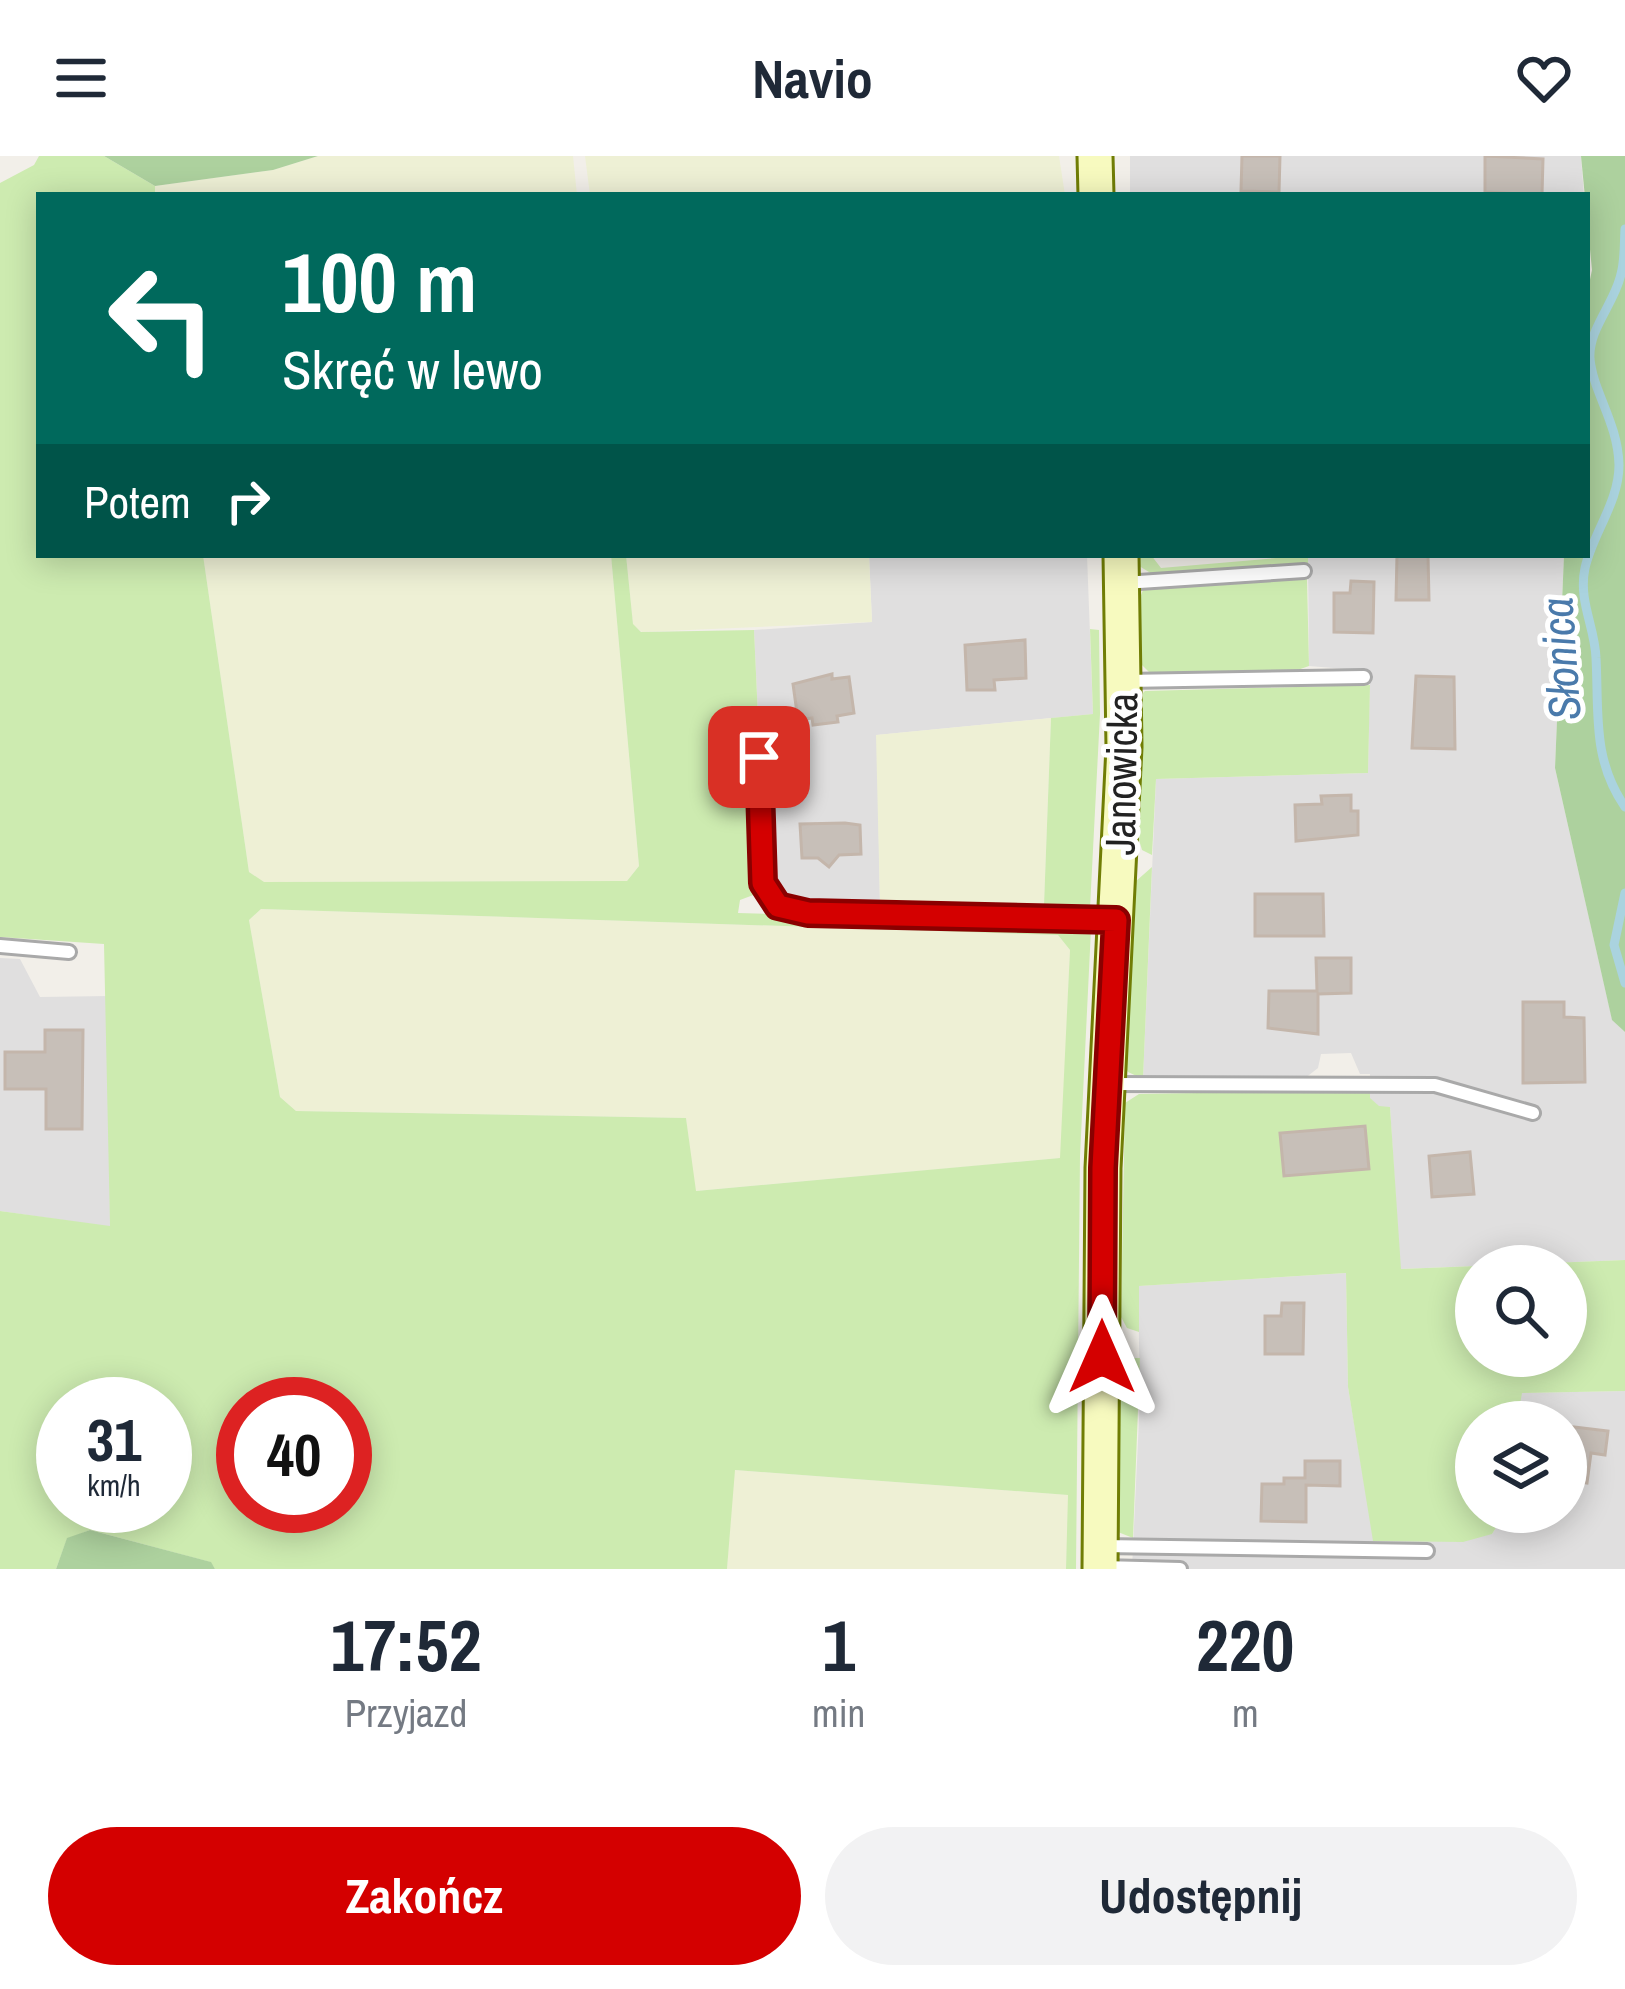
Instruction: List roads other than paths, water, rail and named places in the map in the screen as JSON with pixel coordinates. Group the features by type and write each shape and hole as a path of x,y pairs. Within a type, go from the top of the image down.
{"street":[{"path":"1095,156 1096,192"},
{"name":"Janowicka","path":"1100,1561 1108,1084 1124,681 1121,569"}],"lane":[{"path":"1121,569 1304,571"},
{"path":"1124,681 1364,677"},
{"path":"759,757 763,883 778,906 808,913 1116,920"},
{"path":"0,946 68,952"},
{"path":"1108,1084 1436,1085 1533,1113"},
{"path":"1100,1561 1427,1551"},
{"path":"1100,1561 1180,1569"}],"waterway":[{"name":"Słonica","path":"1590,359 1593,337 1621,274 1625,229"},
{"name":"Słonica","path":"1590,359 1619,465 1610,505 1590,553"},
{"name":"Słonica","path":"1588,558 1583,580 1595,647 1602,753 1625,807"},
{"name":"Słonica","path":"1625,893 1614,945 1625,983"}]}
